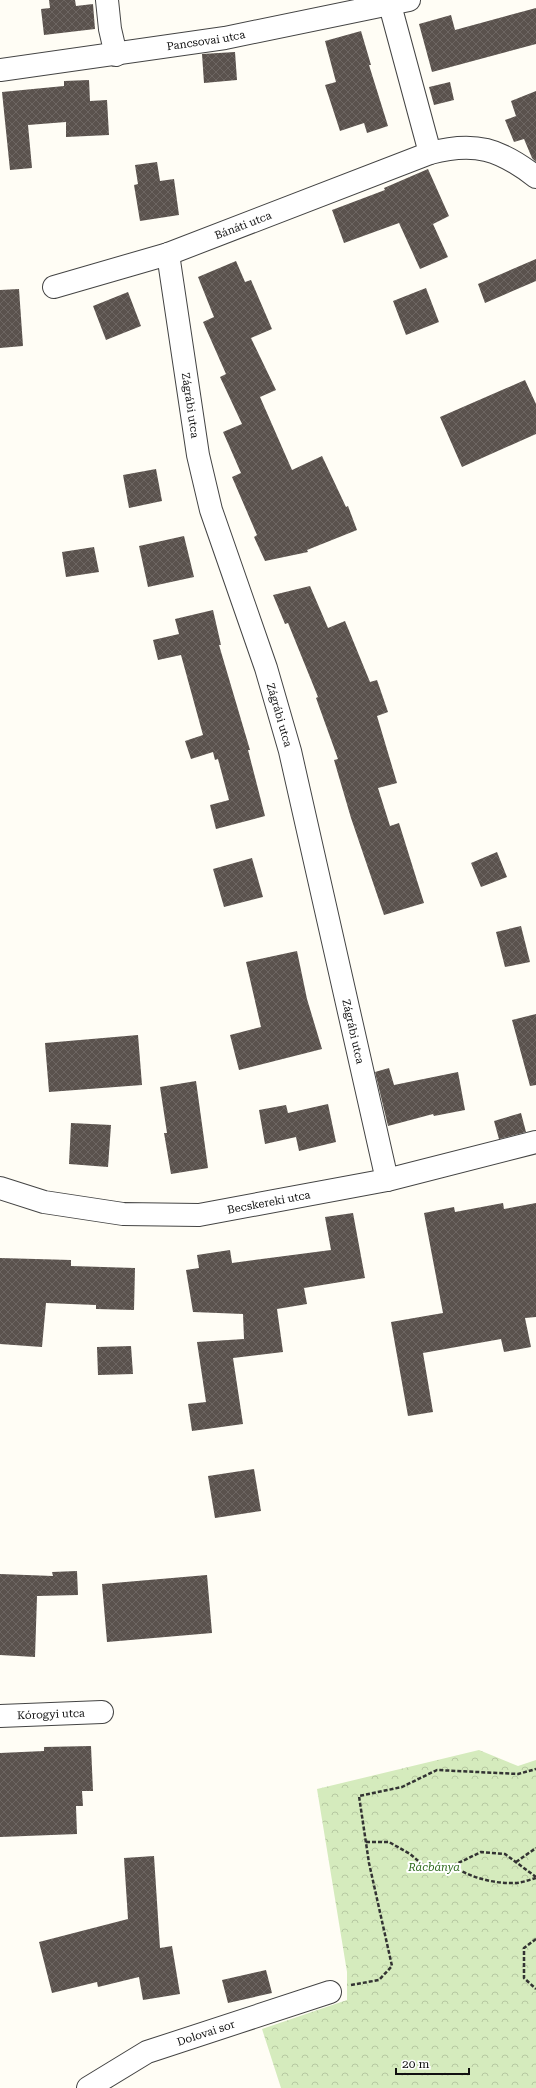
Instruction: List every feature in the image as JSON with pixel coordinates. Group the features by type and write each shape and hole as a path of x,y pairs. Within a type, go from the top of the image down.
{"street":[{"path":"107,0 110,29 116,55"},
{"path":"400,2 430,153"},
{"name":"Pancsovai utca","path":"0,70 116,55 225,38 400,2"},
{"name":"Bánáti utca","path":"54,287 168,254 430,153 451,148 494,151 514,160 536,177"},
{"name":"Zágrábi utca","path":"168,254 198,455 207,496 266,668 290,751 387,1180"},
{"name":"Becskereki utca","path":"0,1188 44,1202 123,1214 199,1215 387,1180 536,1142"},
{"name":"Kórogyi utca","path":"0,1716 102,1712"},
{"name":"Dolovai sor","path":"88,2088 147,2052 330,1992"}],"path":[{"path":"330,1992 347,1986 379,1980 392,1966 369,1863 359,1796 402,1787 438,1770 518,1774 536,1769"},
{"path":"366,1842 389,1842 410,1854 428,1869 452,1866 481,1852 505,1854 536,1878"},
{"path":"516,1862 536,1848"},
{"path":"452,1866 464,1874 480,1879 515,1883 536,1878"},
{"path":"536,1939 524,1948 524,1978 536,1989"}],"green space":[{"name":"Rácbánya","path":"479,1750 518,1766 536,1760 536,2088 281,2088 262,2029 347,2000 347,1972 317,1789"}],"building":[{"path":"49,0 75,0 76,6 93,4 95,29 44,35 41,9 50,8"},
{"path":"536,8 536,44 432,72 419,24 451,15 455,30"},
{"path":"361,31 371,65 369,65 388,126 367,133 364,123 340,131 325,85 336,82 325,41"},
{"path":"235,52 237,80 204,83 202,54"},
{"path":"89,80 90,101 107,100 109,135 66,137 66,122 28,125 32,168 10,170 2,92 64,86 64,81"},
{"path":"450,82 454,100 434,105 429,87"},
{"path":"536,91 536,162 532,158 524,139 514,142 505,120 516,116 511,101"},
{"path":"157,162 160,181 174,179 179,215 140,221 134,185 138,184 135,165"},
{"path":"428,169 449,216 433,224 448,257 420,269 399,223 344,243 332,210 385,190 384,188"},
{"path":"536,259 536,281 485,303 478,284"},
{"path":"236,261 245,282 251,280 272,329 251,338 276,390 260,397 292,470 322,456 346,507 348,506 357,530 307,550 308,552 265,561 254,537 257,535 232,477 241,473 223,432 242,424 220,377 226,374 203,322 214,317 198,277"},
{"path":"426,288 439,322 406,335 393,301"},
{"path":"19,289 23,346 0,348 0,290"},
{"path":"128,292 141,326 106,340 93,306"},
{"path":"525,380 536,404 536,434 462,467 440,417"},
{"path":"156,469 162,501 129,508 123,475"},
{"path":"184,536 194,577 148,587 139,546"},
{"path":"94,547 99,572 66,577 62,552"},
{"path":"310,586 328,628 345,621 370,682 377,680 388,712 377,716 397,783 378,788 390,826 399,823 424,903 384,915 351,818 334,760 338,759 316,698 318,697 288,623 285,624 273,595"},
{"path":"213,610 221,645 219,645 250,750 248,750 265,816 216,829 210,805 229,800 218,759 215,760 213,752 191,759 185,741 203,735 181,655 158,660 153,640 179,634 175,619"},
{"path":"497,852 507,877 481,887 471,863"},
{"path":"252,858 263,897 224,907 213,869"},
{"path":"521,926 530,962 505,967 496,932"},
{"path":"297,951 307,999 322,1049 239,1070 230,1035 261,1027 246,962"},
{"path":"536,1014 536,1085 530,1086 512,1020"},
{"path":"138,1035 142,1085 49,1092 45,1043"},
{"path":"389,1068 394,1085 458,1072 465,1110 434,1116 433,1114 388,1126 375,1072"},
{"path":"196,1081 208,1168 171,1174 164,1133 167,1133 160,1087"},
{"path":"328,1104 336,1142 299,1151 296,1137 265,1144 259,1110 286,1105 288,1113"},
{"path":"521,1113 526,1132 499,1139 494,1121"},
{"path":"71,1123 111,1125 108,1167 69,1164"},
{"path":"503,1203 504,1209 536,1203 536,1317 525,1318 531,1347 504,1352 501,1339 423,1353 433,1412 408,1416 391,1322 443,1313 424,1213 454,1207 455,1212"},
{"path":"353,1213 365,1278 304,1288 307,1304 277,1309 283,1352 233,1358 243,1424 192,1431 188,1404 206,1402 197,1342 244,1339 243,1314 193,1312 186,1270 199,1268 197,1255 230,1250 232,1263 331,1250 325,1217"},
{"path":"0,1258 71,1260 71,1266 135,1268 134,1310 96,1309 96,1305 46,1303 42,1347 0,1344"},
{"path":"131,1346 133,1374 98,1375 97,1347"},
{"path":"254,1469 261,1511 215,1518 208,1476"},
{"path":"77,1571 78,1595 37,1596 35,1657 0,1655 0,1574 53,1576 52,1572"},
{"path":"207,1575 212,1633 107,1642 102,1584"},
{"path":"91,1746 93,1791 82,1791 83,1806 76,1806 77,1834 0,1837 0,1753 44,1751 44,1747"},
{"path":"154,1856 160,1948 172,1946 180,1994 143,2000 139,1977 98,1987 97,1982 52,1993 39,1942 128,1919 124,1858"},
{"path":"266,1970 272,1993 228,2003 222,1980"}]}
